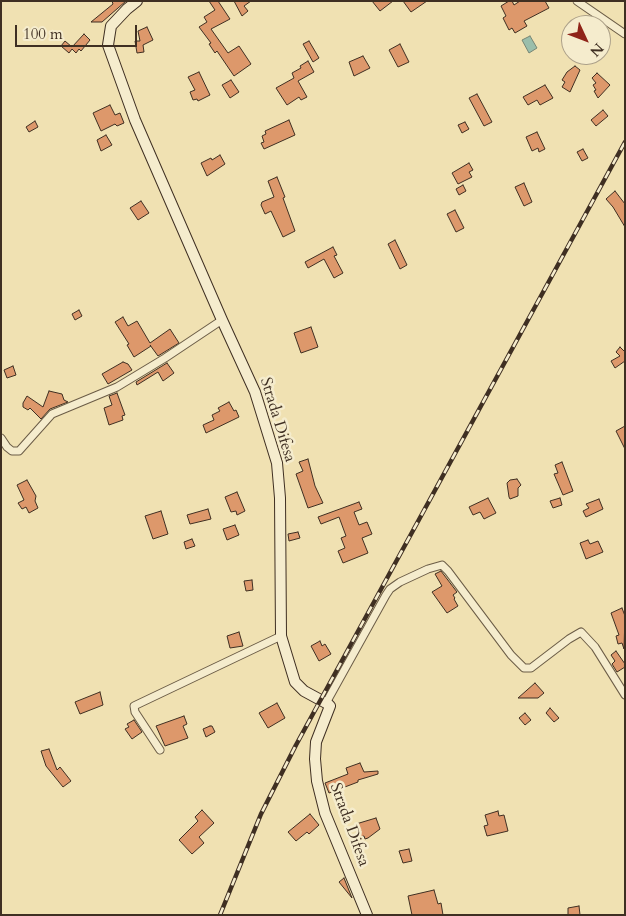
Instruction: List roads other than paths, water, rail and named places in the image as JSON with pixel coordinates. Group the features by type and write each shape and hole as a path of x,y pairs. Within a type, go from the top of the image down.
{"street":[{"name":"Strada Difesa","path":"137,1 110,26 108,45 135,120 255,392 277,463 280,498 281,636 295,682 304,691 326,703 330,709 319,731 315,749 317,782 325,813 367,915"},
{"path":"578,1 625,34"},
{"path":"1,438 12,451 19,451 52,414 117,387 222,320"},
{"path":"326,703 390,589 400,582 428,569 442,566 448,571 511,655 524,668 531,668 581,632 595,647 625,696"},
{"path":"160,750 135,712 134,706 281,636"}],"railway":[{"path":"220,915 261,814 296,745 625,142"}]}
